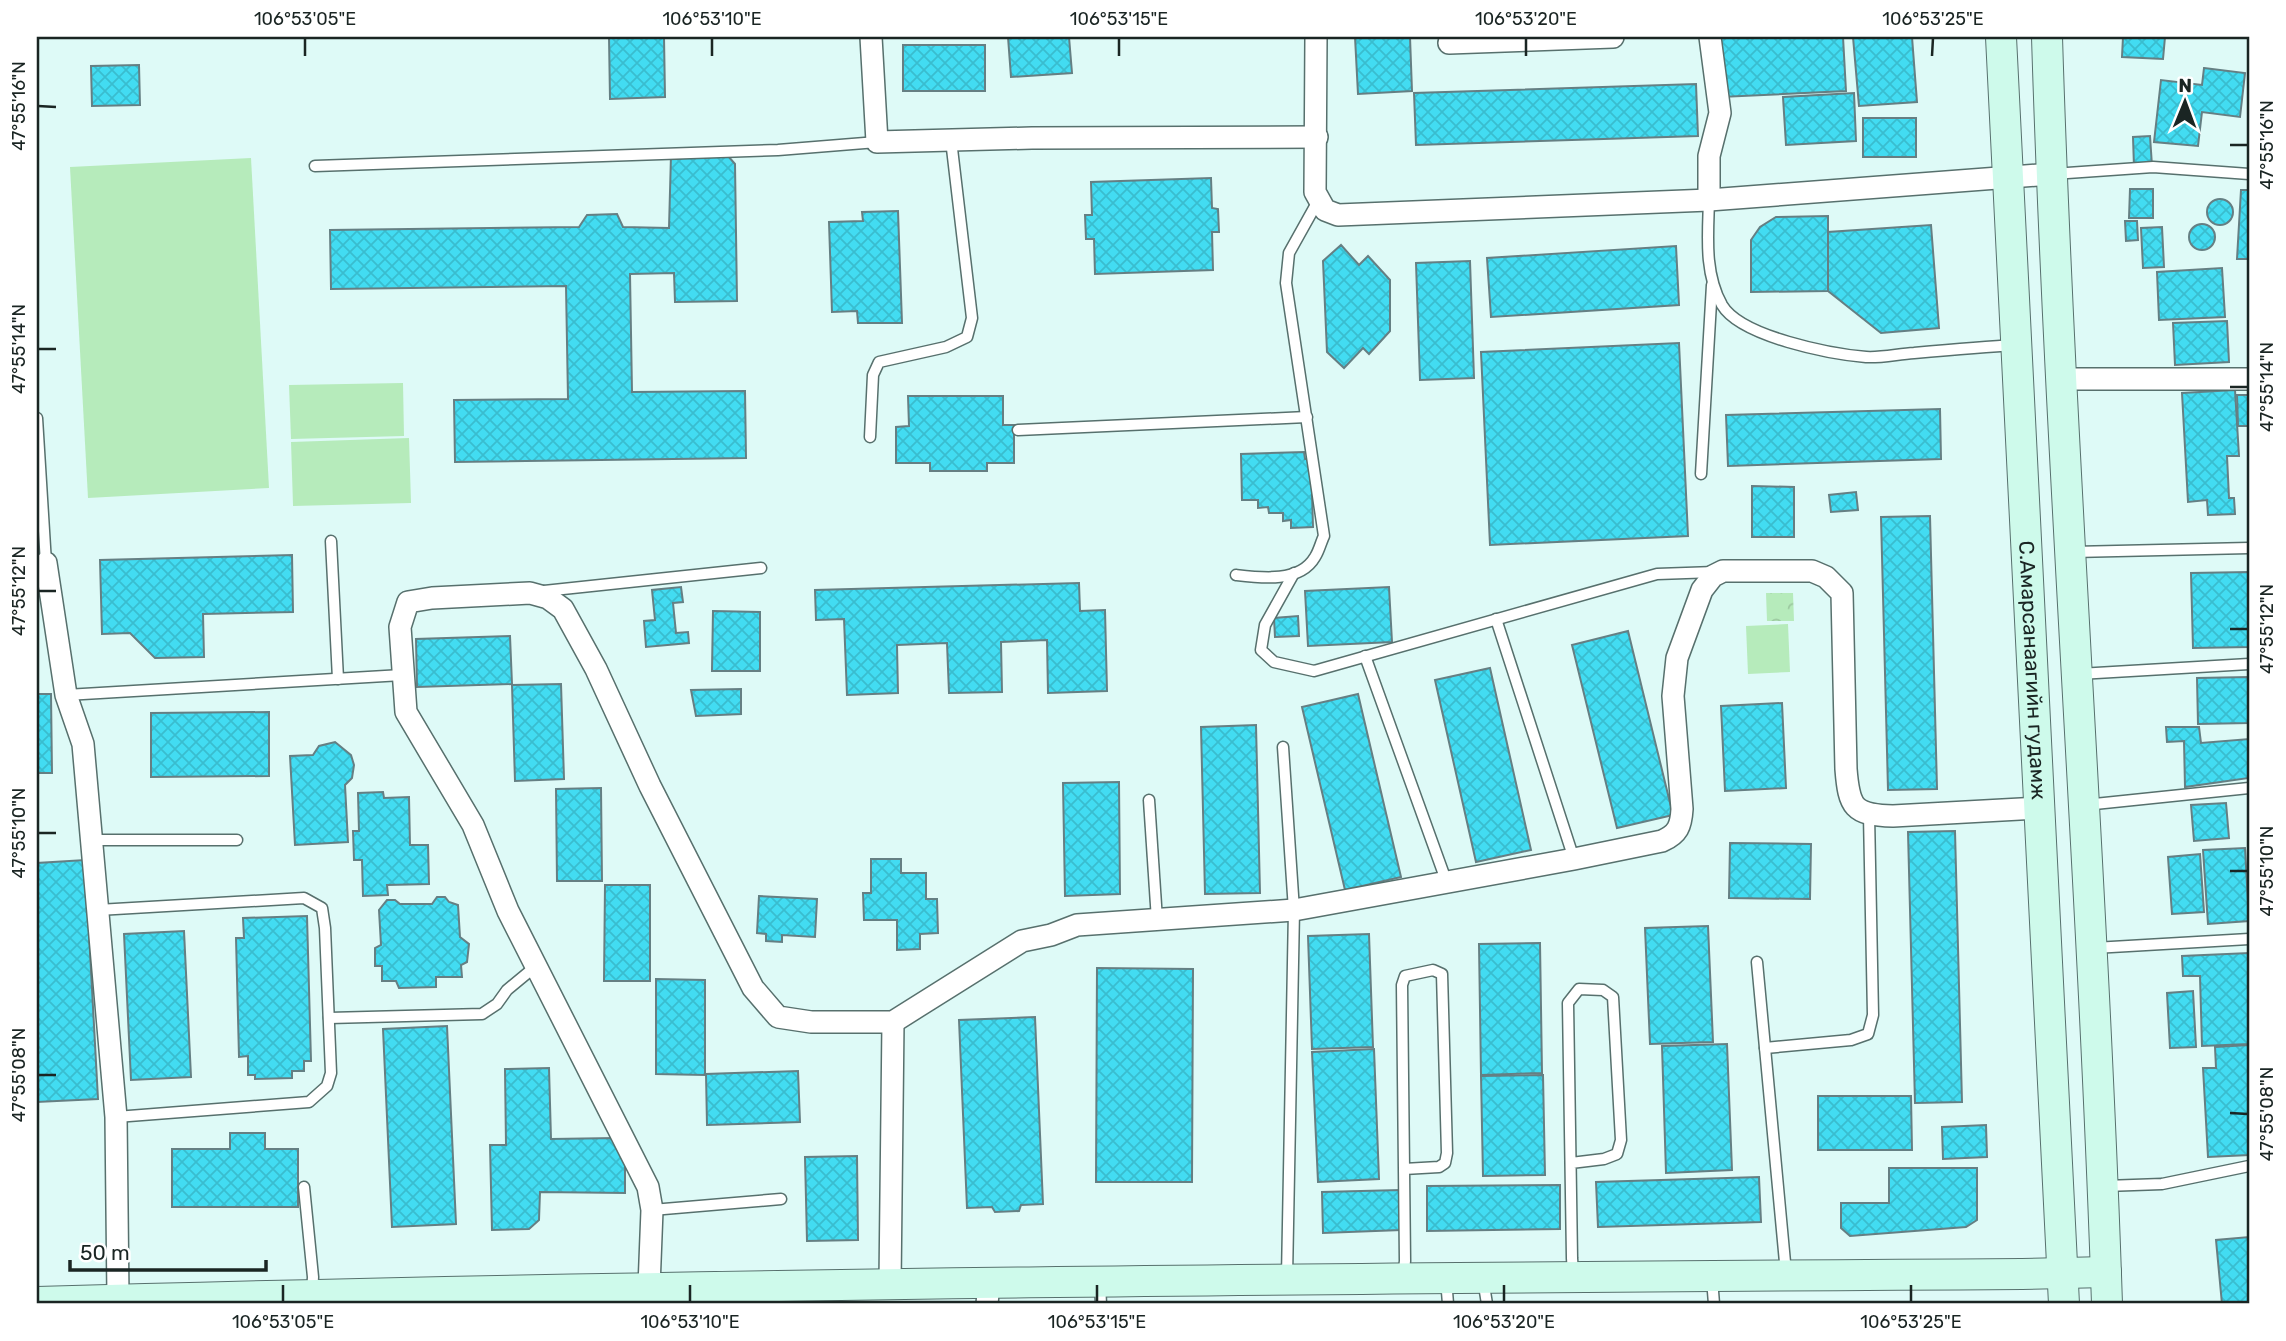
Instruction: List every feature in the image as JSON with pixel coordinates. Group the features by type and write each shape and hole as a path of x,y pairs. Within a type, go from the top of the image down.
{"main road":[{"name":"С.Амарсанаагийн гудамж","path":"2001,37 2064,1304"},
{"name":"С.Амарсанаагийн гудамж","path":"2047,37 2051,174 2107,1304"},
{"path":"2040,808 2084,805"},
{"path":"54,1302 312,1293 649,1287 988,1294 1101,1293 1287,1279 1403,1278 1447,1291 1485,1290 1574,1277 1713,1290 1786,1276 2106,1272"}],"street":[{"path":"871,37 877,142 1317,137"},
{"path":"1316,37 1315,192 1325,211 1338,215 1709,200 2051,174"},
{"path":"1449,44 1613,37"},
{"path":"1709,200 1709,156 1720,113 1710,37"},
{"path":"2063,379 2249,379"},
{"path":"41,563 66,695 83,744 116,1117 118,1298"},
{"path":"649,1287 652,1210 648,1187 508,911 473,825 406,712 400,627 408,602 432,598 530,593 548,598 563,609 596,669 650,786 753,988 778,1017 811,1022 893,1022 1022,940 1051,935 1077,925 1294,909 1447,883 1662,841 1678,830 1681,822 1674,696 1677,658 1702,590 1713,576 1723,571 1812,571 1826,577 1842,593 1848,792 1854,807 1869,814 1893,816 2040,808"},
{"path":"874,1291 893,1022"}],"lane":[{"path":"870,438 873,375 879,362 946,347 967,337 972,318 951,140"},
{"path":"315,166 778,150 877,142"},
{"path":"2051,174 2153,167 2249,174"},
{"path":"1701,474 1712,283 1707,246 1709,200"},
{"path":"1236,576 1271,579 1294,573 1314,559 1324,536 1286,283 1289,253 1318,201"},
{"path":"1712,283 1724,308 1752,328 1780,340 1819,350 1868,357 2016,345"},
{"path":"1018,430 1307,417"},
{"path":"37,418 41,563"},
{"path":"331,541 338,679"},
{"path":"2070,552 2249,548"},
{"path":"530,593 761,568"},
{"path":"1294,573 1265,625 1261,650 1274,662 1314,671 1657,574 1723,571"},
{"path":"1496,619 1574,859"},
{"path":"1365,656 1447,883"},
{"path":"2077,674 2249,664"},
{"path":"66,695 402,675"},
{"path":"1283,747 1294,909 1287,1279"},
{"path":"2084,805 2249,788"},
{"path":"1149,800 1157,920"},
{"path":"1765,1048 1851,1040 1868,1034 1873,1015 1869,814"},
{"path":"92,840 237,840"},
{"path":"98,910 304,898 322,908 325,928 331,1073 327,1086 309,1102 116,1117"},
{"path":"2091,948 2249,939"},
{"path":"1757,962 1786,1276"},
{"path":"329,1018 482,1014 497,1004 507,989 536,966"},
{"path":"1403,1278 1402,985 1405,976 1433,970 1441,974 1447,1153 1445,1163 1439,1167 1404,1169"},
{"path":"1571,1163 1604,1160 1617,1154 1621,1140 1613,998 1603,990 1579,989 1568,1003 1571,1163 1574,1277"},
{"path":"2102,1186 2162,1184 2249,1166"},
{"path":"304,1187 313,1277 312,1293"},
{"path":"652,1210 781,1199"}],"green space":[{"path":"251,158 269,488 88,498 70,167"},
{"path":"403,383 404,436 291,439 289,385"},
{"path":"409,438 411,503 293,506 291,442"},
{"path":"1766,593 1793,593 1794,621 1767,621"},
{"path":"1788,624 1790,672 1748,674 1746,626"}],"building":[{"path":"609,37 664,37 665,97 610,99"},
{"path":"1008,37 1069,37 1072,73 1011,77"},
{"path":"1355,37 1410,37 1412,91 1358,94"},
{"path":"1719,37 1843,37 1846,91 1721,97"},
{"path":"1853,37 1912,37 1917,102 1859,106"},
{"path":"2123,37 2165,37 2163,59 2122,57"},
{"path":"903,45 985,45 985,91 903,91"},
{"path":"139,65 140,105 92,106 91,66"},
{"path":"2204,68 2245,73 2240,117 2202,112 2198,146 2154,142 2161,80 2202,85"},
{"path":"1696,84 1698,136 1416,145 1414,93"},
{"path":"1854,93 1856,141 1786,145 1783,97"},
{"path":"1863,118 1916,118 1916,157 1863,157"},
{"path":"2150,136 2152,166 2134,167 2133,137"},
{"path":"671,155 728,156 735,164 737,301 675,302 674,273 630,274 632,392 745,391 746,458 455,462 454,400 568,399 566,286 331,289 330,230 579,227 587,215 617,214 623,227 669,228"},
{"path":"1211,178 1212,208 1218,209 1219,232 1212,232 1213,270 1095,274 1094,239 1086,239 1085,215 1092,215 1091,182"},
{"path":"2130,189 2153,189 2153,218 2129,218"},
{"path":"2241,190 2249,190 2249,259 2237,259"},
{"path":"2220,199 2229,203 2233,212 2229,221 2220,225 2211,221 2207,212 2211,203"},
{"path":"898,211 902,323 858,323 857,311 832,312 829,222 863,221 862,212"},
{"path":"1828,216 1828,291 1751,292 1751,240 1760,227 1776,217"},
{"path":"2125,221 2137,221 2138,240 2126,241"},
{"path":"2202,224 2211,228 2215,237 2211,246 2202,250 2193,246 2189,237 2193,228"},
{"path":"1931,225 1939,328 1881,333 1828,291 1828,232"},
{"path":"2162,227 2164,267 2143,268 2141,228"},
{"path":"1341,245 1359,265 1368,256 1390,280 1390,331 1369,354 1363,348 1344,368 1327,352 1323,261"},
{"path":"1676,246 1679,305 1491,317 1487,258"},
{"path":"1470,261 1474,378 1420,380 1416,263"},
{"path":"2222,268 2225,317 2159,320 2157,272"},
{"path":"2227,321 2229,362 2175,365 2173,323"},
{"path":"1679,343 1688,536 1490,545 1481,352"},
{"path":"2235,390 2239,456 2227,456 2229,498 2234,498 2235,514 2208,515 2207,500 2188,502 2182,393"},
{"path":"2237,395 2249,395 2249,426 2238,426"},
{"path":"908,396 1003,396 1003,425 1014,425 1014,463 987,463 987,471 930,471 930,463 896,463 896,427 909,426"},
{"path":"1940,409 1941,459 1728,466 1726,415"},
{"path":"1304,452 1305,459 1311,460 1313,527 1291,528 1291,520 1283,521 1283,513 1269,513 1268,507 1258,508 1258,500 1242,500 1241,454"},
{"path":"1752,486 1794,487 1794,537 1752,537"},
{"path":"1856,492 1858,510 1831,512 1829,495"},
{"path":"1930,516 1937,789 1888,790 1881,517"},
{"path":"292,555 293,612 203,614 204,657 155,658 130,633 102,634 100,560"},
{"path":"2249,572 2249,647 2193,648 2191,573"},
{"path":"1079,583 1080,611 1105,610 1107,691 1048,693 1047,640 1001,642 1002,692 949,693 947,643 897,645 898,693 847,695 844,619 816,620 815,590"},
{"path":"681,587 683,602 673,603 676,633 688,632 689,643 646,647 644,621 655,620 652,590"},
{"path":"1389,587 1392,642 1308,646 1305,591"},
{"path":"713,611 760,612 760,671 712,671"},
{"path":"1298,616 1299,636 1275,637 1274,618"},
{"path":"1628,631 1673,815 1617,828 1572,645"},
{"path":"510,636 512,684 417,687 416,639"},
{"path":"1490,668 1531,850 1476,862 1435,680"},
{"path":"2249,677 2249,723 2198,724 2197,678"},
{"path":"561,684 564,779 515,781 512,685"},
{"path":"741,689 741,714 696,716 691,690"},
{"path":"37,694 51,694 52,773 37,773"},
{"path":"1358,694 1401,877 1345,890 1302,707"},
{"path":"1782,703 1786,788 1725,791 1721,706"},
{"path":"269,712 269,776 151,777 151,713"},
{"path":"1256,725 1260,893 1205,894 1201,727"},
{"path":"2166,727 2199,727 2201,743 2249,739 2249,778 2185,787 2184,741 2167,742"},
{"path":"335,742 351,755 354,765 352,778 345,785 348,842 295,845 290,756 313,755 319,746"},
{"path":"1119,782 1120,894 1065,896 1063,783"},
{"path":"601,788 602,881 557,881 556,789"},
{"path":"383,792 384,798 409,797 410,845 428,845 429,884 387,885 388,895 363,896 362,860 354,860 353,831 359,831 358,793"},
{"path":"2226,803 2229,838 2194,841 2191,805"},
{"path":"1955,831 1962,1102 1915,1103 1908,832"},
{"path":"1730,843 1811,844 1810,899 1729,898"},
{"path":"2245,848 2249,921 2208,924 2203,850"},
{"path":"2200,854 2204,912 2172,914 2168,857"},
{"path":"871,859 901,859 901,873 926,873 926,899 937,899 938,933 920,934 920,949 897,950 897,920 864,920 863,893 871,893"},
{"path":"85,860 98,1099 37,1102 37,863"},
{"path":"605,885 650,885 650,981 604,981"},
{"path":"759,896 817,899 815,937 782,935 782,942 766,941 766,934 757,933"},
{"path":"437,897 445,897 449,902 458,905 460,937 469,944 467,962 461,965 462,977 436,977 436,987 399,988 396,981 382,981 382,966 375,966 375,948 381,945 379,910 387,900 395,900 400,904 432,904"},
{"path":"307,916 311,1061 304,1061 304,1071 292,1071 292,1078 255,1079 255,1075 248,1075 248,1056 239,1057 236,938 244,938 243,918"},
{"path":"1708,926 1713,1042 1650,1044 1645,928"},
{"path":"184,931 191,1077 131,1080 124,934"},
{"path":"1369,934 1373,1047 1312,1049 1308,936"},
{"path":"1540,943 1542,1073 1481,1075 1479,944"},
{"path":"2249,953 2249,1044 2202,1046 2200,976 2183,976 2182,956"},
{"path":"1097,968 1193,969 1192,1182 1096,1182"},
{"path":"656,979 705,980 705,1075 656,1074"},
{"path":"2193,991 2196,1047 2170,1048 2167,993"},
{"path":"1035,1017 1043,1204 1021,1205 1019,1211 995,1212 992,1207 967,1208 959,1020"},
{"path":"447,1026 456,1224 392,1227 383,1029"},
{"path":"1727,1044 1732,1170 1666,1173 1662,1046"},
{"path":"2249,1045 2249,1155 2208,1157 2203,1068 2216,1068 2215,1047"},
{"path":"1374,1049 1379,1179 1318,1182 1312,1052"},
{"path":"549,1068 551,1139 616,1138 625,1152 625,1193 540,1192 539,1220 529,1229 492,1230 490,1145 506,1145 505,1069"},
{"path":"798,1071 800,1122 707,1125 706,1074"},
{"path":"1543,1075 1545,1175 1483,1176 1481,1076"},
{"path":"1818,1096 1911,1096 1912,1150 1818,1150"},
{"path":"1986,1125 1987,1157 1943,1159 1942,1127"},
{"path":"230,1133 265,1133 265,1149 298,1149 298,1207 172,1207 172,1149 230,1149"},
{"path":"857,1156 858,1240 807,1241 805,1157"},
{"path":"1889,1168 1977,1168 1977,1220 1966,1227 1850,1236 1841,1228 1841,1203 1889,1203"},
{"path":"1759,1177 1761,1222 1598,1227 1596,1182"},
{"path":"1560,1185 1560,1229 1427,1231 1427,1186"},
{"path":"1400,1190 1401,1230 1323,1233 1322,1192"},
{"path":"2249,1237 2249,1304 2222,1304 2216,1240"}]}
